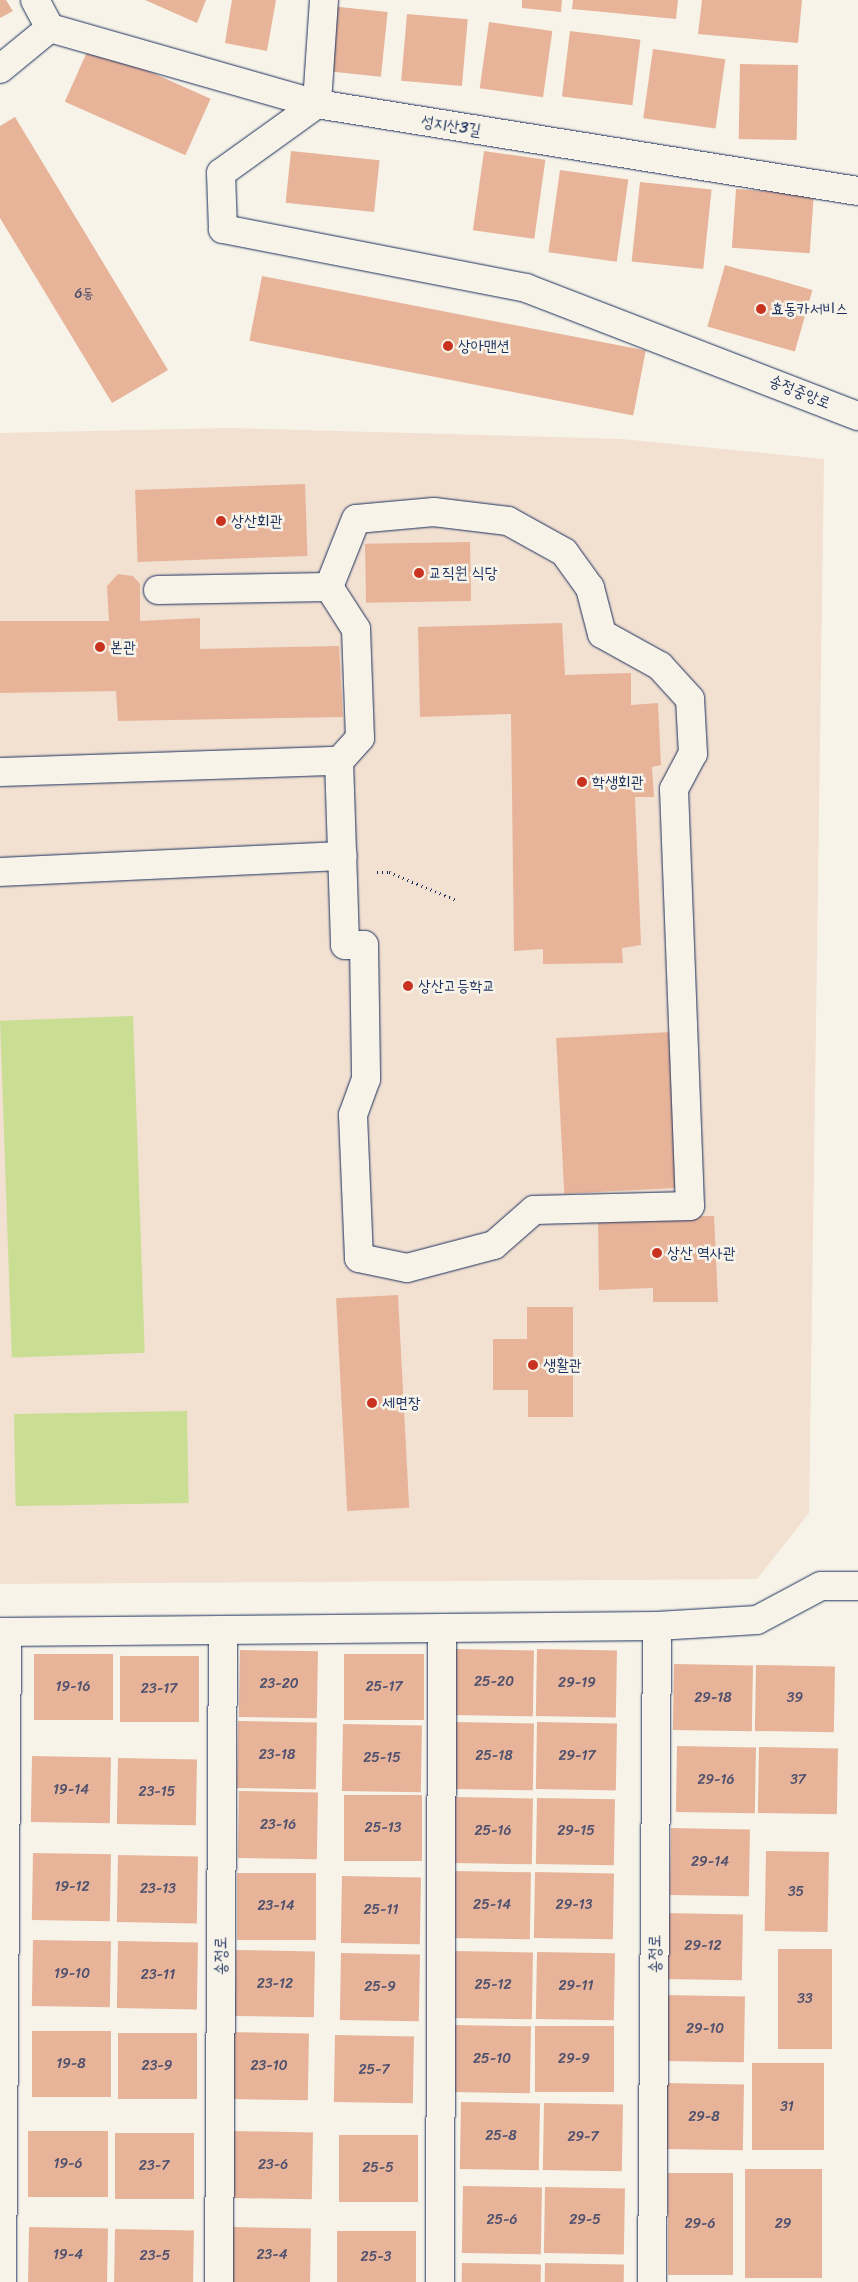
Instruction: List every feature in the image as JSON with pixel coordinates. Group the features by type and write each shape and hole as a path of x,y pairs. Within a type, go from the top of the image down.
{"street":[{"path":"0,69 50,28 35,0"},
{"path":"317,104 324,0"},
{"name":"성지산3길","path":"50,28 317,104 858,192"},
{"name":"송정중앙로","path":"317,104 221,173 224,230 526,288 742,368 858,416"},
{"path":"434,512 508,521 564,552 590,588 602,634 660,666 690,699 693,754 674,789 690,1206 534,1210 494,1245 407,1268 359,1258 353,1115 366,1078 364,945 345,945 339,761 360,738 356,628 329,587 356,519 434,512"},
{"path":"158,590 329,587"},
{"path":"0,772 339,761"},
{"path":"0,872 343,864"},
{"path":"2,2282 4,1632 657,1626 757,1620 821,1586 858,1586"},
{"name":"송정로","path":"652,2282 657,1626"},
{"path":"440,2282 442,1628"},
{"name":"송정로","path":"219,2282 223,1630"}],"path":[{"path":"343,864 389,872 456,900"}],"shaded area":[{"name":"상산고등학교","path":"231,428 622,439 824,459 809,1513 757,1579 0,1584 0,433"}],"green space":[{"path":"133,1016 145,1353 12,1357 0,1021"},
{"path":"187,1411 189,1503 16,1506 14,1414"}],"building":[{"path":"0,0 6,0 13,11 0,18"},
{"path":"145,0 206,0 197,23"},
{"path":"232,0 276,0 267,51 225,43"},
{"path":"522,0 562,0 561,12 522,8"},
{"path":"573,0 678,0 676,19 572,9"},
{"path":"702,0 802,0 798,43 698,34"},
{"path":"330,6 388,12 381,77 323,71"},
{"path":"407,14 468,19 462,86 401,81"},
{"path":"489,22 552,31 543,97 480,88"},
{"path":"570,31 640,40 632,105 562,97"},
{"path":"90,45 211,99 185,155 65,102"},
{"path":"653,49 725,59 716,128 643,118"},
{"path":"740,64 798,65 797,140 739,139"},
{"path":"15,117 168,370 112,403 0,218 0,126"},
{"path":"291,151 380,160 374,212 286,203"},
{"path":"484,151 545,160 534,239 473,230"},
{"path":"560,170 628,180 617,262 548,252"},
{"path":"640,182 712,190 703,269 632,262"},
{"path":"736,189 814,194 810,253 732,248"},
{"name":"효동카서비스","path":"725,265 812,290 795,352 707,327"},
{"name":"상아맨션","path":"262,276 646,351 633,415 249,341"},
{"name":"상산회관","path":"305,484 308,556 138,562 135,490"},
{"name":"교직원 식당","path":"470,542 471,601 366,603 365,544"},
{"name":"본관","path":"118,574 133,576 140,584 140,621 200,618 200,649 339,646 343,717 118,721 116,691 0,693 0,621 109,621 107,586"},
{"name":"학생회관","path":"562,623 565,675 631,673 631,705 658,703 661,765 652,767 654,797 635,797 641,945 622,948 623,963 543,964 543,949 514,951 511,714 420,717 418,627"},
{"path":"671,1032 679,1188 564,1194 556,1038"},
{"name":"상산 역사관","path":"714,1216 718,1302 653,1302 653,1288 599,1290 598,1217"},
{"name":"세면장","path":"398,1295 409,1508 347,1511 336,1298"},
{"name":"생활관","path":"527,1307 573,1307 573,1417 528,1417 528,1390 493,1390 493,1339 527,1339"},
{"path":"455,1649 534,1650 533,1716 454,1715"},
{"path":"537,1649 617,1650 616,1717 536,1716"},
{"path":"240,1650 318,1651 317,1718 239,1717"},
{"path":"34,1654 113,1654 113,1720 34,1720"},
{"path":"344,1654 424,1654 424,1720 344,1720"},
{"path":"120,1656 199,1656 199,1722 120,1722"},
{"path":"674,1664 753,1665 752,1731 673,1730"},
{"path":"756,1665 835,1666 834,1732 755,1731"},
{"path":"238,1721 317,1722 316,1789 237,1788"},
{"path":"455,1722 534,1723 533,1790 454,1789"},
{"path":"537,1722 617,1723 616,1790 536,1789"},
{"path":"343,1724 422,1725 421,1792 342,1791"},
{"path":"677,1746 756,1747 755,1813 676,1812"},
{"path":"759,1747 838,1748 837,1814 758,1813"},
{"path":"32,1756 111,1757 110,1823 31,1822"},
{"path":"118,1758 197,1759 196,1825 117,1824"},
{"path":"239,1791 318,1792 317,1859 238,1858"},
{"path":"344,1795 422,1795 422,1861 344,1861"},
{"path":"454,1797 533,1798 532,1864 453,1863"},
{"path":"537,1798 615,1799 614,1865 536,1864"},
{"path":"671,1828 750,1829 749,1896 670,1895"},
{"path":"766,1851 829,1852 828,1932 765,1931"},
{"path":"33,1853 111,1854 110,1921 32,1920"},
{"path":"118,1855 198,1856 197,1923 117,1922"},
{"path":"453,1871 531,1872 530,1939 452,1938"},
{"path":"535,1872 614,1873 613,1939 534,1938"},
{"path":"237,1873 316,1873 316,1940 237,1940"},
{"path":"342,1876 421,1877 420,1944 341,1943"},
{"path":"664,1913 743,1914 742,1980 663,1979"},
{"path":"33,1940 111,1941 110,2007 32,2006"},
{"path":"118,1941 198,1942 197,2009 117,2008"},
{"path":"778,1949 832,1949 832,2049 778,2049"},
{"path":"236,1950 315,1951 314,2017 235,2016"},
{"path":"454,1951 533,1952 532,2019 453,2018"},
{"path":"537,1952 615,1953 614,2020 536,2019"},
{"path":"341,1953 420,1954 419,2021 340,2020"},
{"path":"666,1995 745,1996 744,2062 665,2061"},
{"path":"453,2025 531,2026 530,2093 452,2092"},
{"path":"535,2026 614,2026 614,2092 535,2092"},
{"path":"32,2031 111,2031 111,2097 32,2097"},
{"path":"230,2032 309,2033 308,2100 229,2099"},
{"path":"118,2033 197,2033 197,2099 118,2099"},
{"path":"335,2035 414,2036 413,2103 334,2102"},
{"path":"752,2063 824,2063 824,2150 752,2150"},
{"path":"665,2083 744,2084 743,2150 664,2149"},
{"path":"461,2102 540,2103 539,2170 460,2169"},
{"path":"544,2103 623,2104 622,2171 543,2170"},
{"path":"28,2131 108,2131 108,2197 28,2197"},
{"path":"234,2131 313,2132 312,2199 233,2198"},
{"path":"115,2133 194,2133 194,2199 115,2199"},
{"path":"339,2135 418,2135 418,2202 339,2202"},
{"path":"745,2169 822,2169 822,2278 745,2278"},
{"path":"668,2173 733,2173 733,2275 668,2275"},
{"path":"463,2186 542,2187 541,2254 462,2253"},
{"path":"545,2187 625,2188 624,2254 544,2253"},
{"path":"29,2227 108,2228 107,2282 28,2282"},
{"path":"232,2227 311,2228 310,2282 231,2282"},
{"path":"115,2229 194,2230 193,2282 114,2282"},
{"path":"337,2231 416,2231 416,2282 337,2282"},
{"path":"462,2263 541,2264 541,2282 462,2282"},
{"path":"545,2263 624,2264 624,2282 545,2282"}],"place":[{"name":"효동카서비스","path":"761,309"},
{"name":"상아맨션","path":"448,346"},
{"name":"상산회관","path":"221,521"},
{"name":"교직원 식당","path":"419,573"},
{"name":"본관","path":"100,647"},
{"name":"학생회관","path":"582,782"},
{"name":"상산고등학교","path":"408,986"},
{"name":"상산 역사관","path":"657,1253"},
{"name":"생활관","path":"533,1365"},
{"name":"세면장","path":"372,1403"}]}
